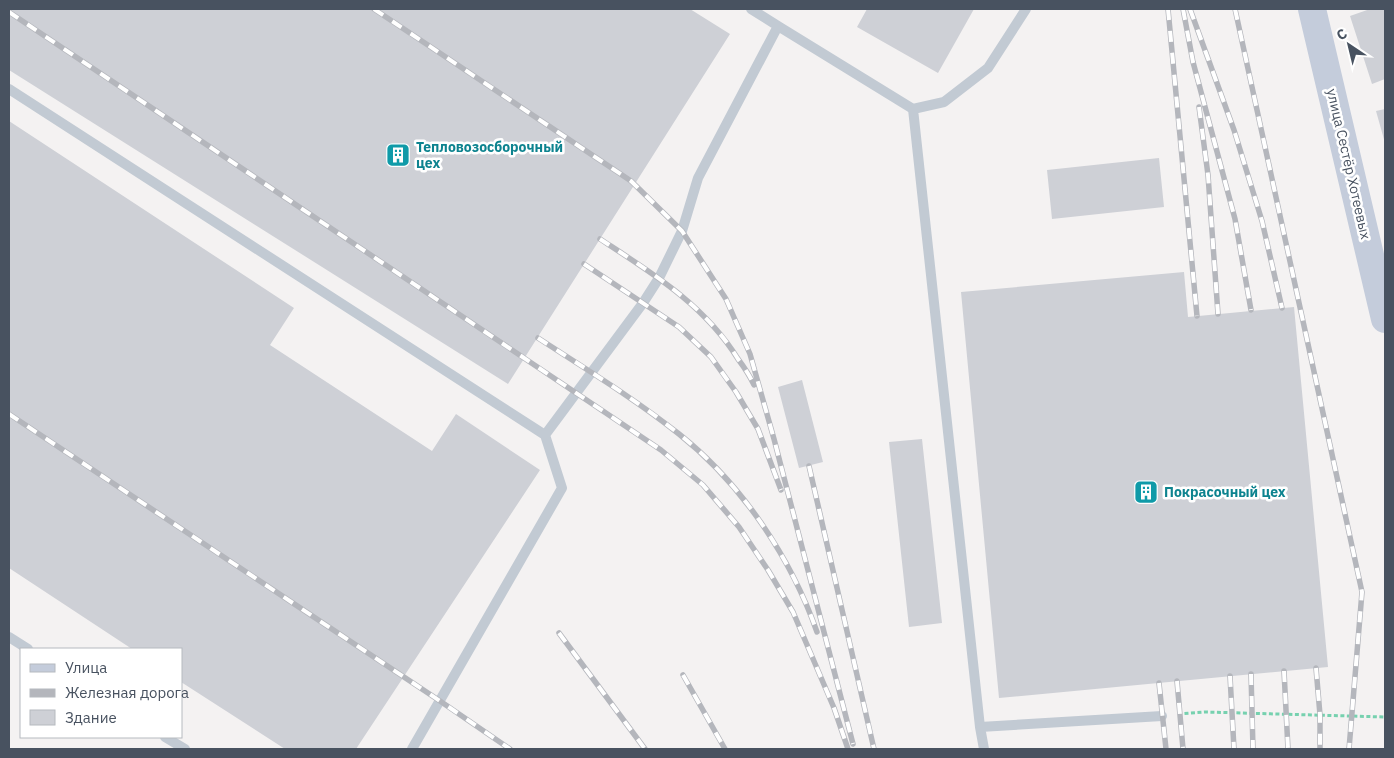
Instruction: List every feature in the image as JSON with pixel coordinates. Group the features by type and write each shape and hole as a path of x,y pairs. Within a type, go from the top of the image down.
{"street":[{"name":"улица Сестёр Хотеевых","path":"1312,9 1385,319"}],"lane":[{"path":"751,9 913,109 944,102 988,68 1026,9"},
{"path":"545,435 660,278 682,231 698,178 778,26"},
{"path":"9,89 545,435 562,488 412,749"},
{"path":"913,109 980,727 984,749"},
{"path":"9,637 26,648"},
{"path":"980,727 1162,716"},
{"path":"167,738 185,749"}],"path":[{"path":"1162,716 1205,712 1385,717"}],"building":[{"name":"Тепловозосборочный цех","path":"9,9 690,9 730,34 508,384 9,70"},
{"path":"867,9 974,9 938,73 857,27"},
{"path":"1370,9 1385,9 1385,79 1372,84 1350,16"},
{"path":"1385,109 1385,143 1376,111"},
{"path":"9,121 294,308 270,345 432,451 456,414 540,470 356,749 285,749 182,683 182,648 130,648 9,568"},
{"path":"1159,158 1164,207 1052,219 1047,170"},
{"name":"Покрасочный цех","path":"1184,272 1188,317 1294,307 1328,667 999,698 961,292"},
{"path":"802,380 823,462 799,468 778,387"},
{"path":"922,439 942,623 909,627 889,442"}],"railway":[{"path":"374,9 631,181 682,231 726,299 750,354 853,744"},
{"path":"1168,9 1197,316"},
{"path":"1183,9 1193,62 1235,219 1251,310"},
{"path":"1190,9 1234,130 1262,221 1282,308"},
{"path":"1235,9 1362,592 1349,749"},
{"path":"9,12 661,450 703,485 739,527 793,612 834,708 848,749"},
{"path":"1199,107 1208,175 1218,314"},
{"path":"600,239 639,264 694,306 725,340 754,385"},
{"path":"584,264 679,327 711,357 736,392 758,429 781,490"},
{"path":"538,338 610,384 662,421 702,454 723,476 762,524 779,550 806,604 817,632"},
{"path":"9,414 510,749"},
{"path":"809,466 874,749"},
{"path":"559,633 645,749"},
{"path":"1316,668 1320,715 1320,749"},
{"path":"1284,671 1288,749"},
{"path":"1251,674 1253,749"},
{"path":"683,675 725,749"},
{"path":"1230,676 1234,749"},
{"path":"1177,681 1183,749"},
{"path":"1159,683 1166,749"}],"place":[{"name":"Тепловозосборочный цех","path":"398,155"},
{"name":"Покрасочный цех","path":"1146,492"}]}
